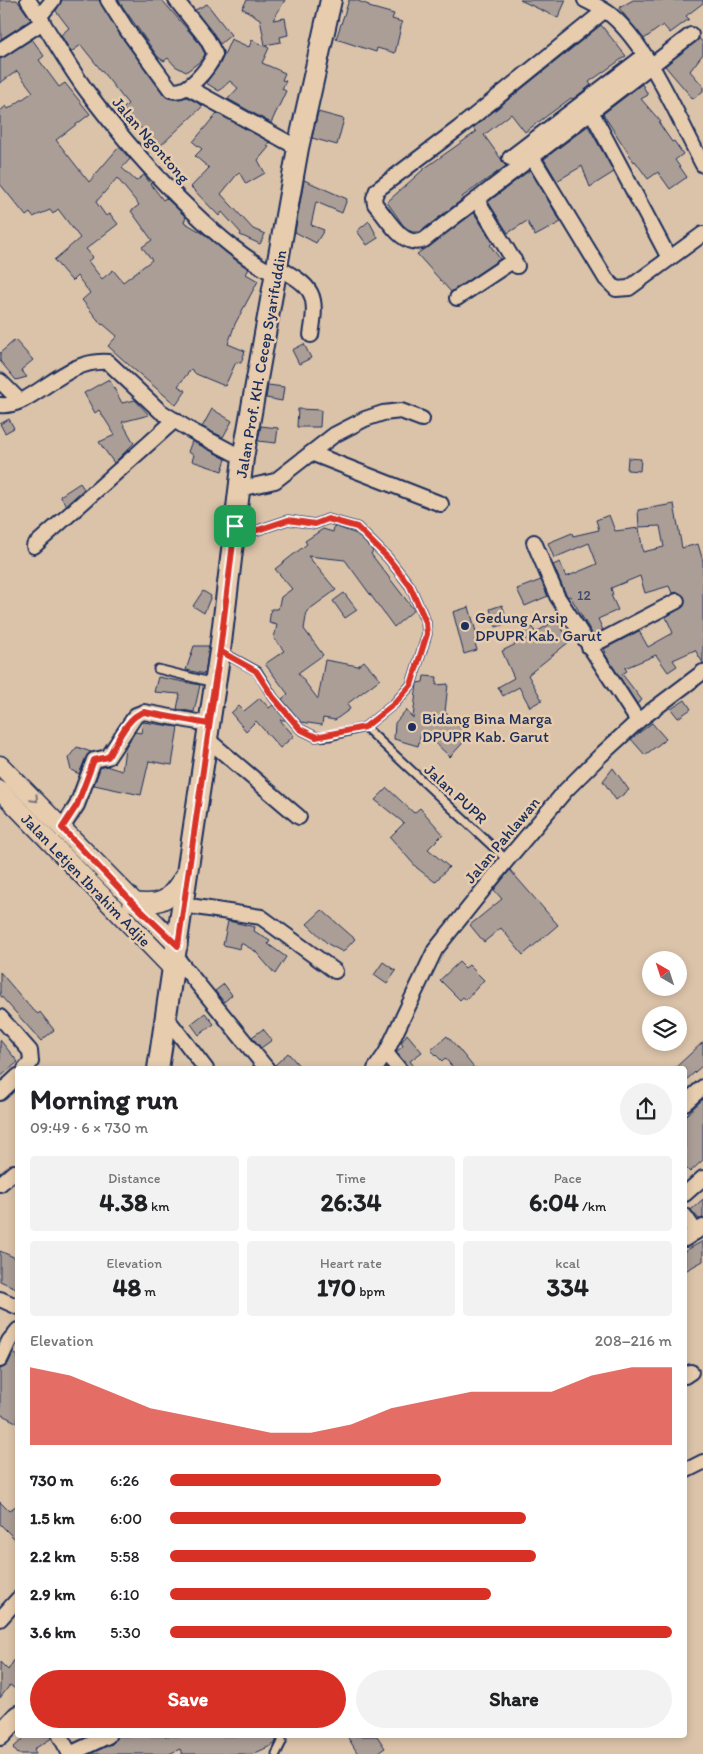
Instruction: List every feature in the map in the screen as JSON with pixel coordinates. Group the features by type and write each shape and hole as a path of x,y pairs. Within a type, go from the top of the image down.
{"main road":[{"name":"Jalan Prof. KH. Cecep Syarifuddin","path":"158,1066 220,651 240,489 242,458 298,148 331,0"},
{"path":"0,1735 15,1719"}],"street":[{"name":"Jalan Ngontong","path":"28,0 85,88 119,134 158,179 225,242 250,262 298,278 312,296 315,311 311,334"},
{"path":"0,50 41,19 53,0"},
{"path":"108,0 127,30 171,90 178,92 189,88 215,54 207,39 176,0"},
{"path":"587,1 604,11 624,28 648,61 703,165"},
{"path":"604,11 459,128 380,187 374,198 375,204 406,241 418,243 424,240 591,111 648,61"},
{"path":"510,158 648,61 691,35"},
{"path":"189,88 298,148"},
{"path":"591,111 669,258"},
{"path":"532,157 606,278 616,289 630,288 703,234"},
{"path":"456,298 515,263 477,200"},
{"path":"0,405 20,401 77,366 104,362 122,374 160,411 242,458"},
{"path":"0,381 20,401"},
{"path":"240,489 275,481 334,435 350,426 383,413 401,411 422,419"},
{"path":"34,546 175,420"},
{"path":"311,453 441,504"},
{"path":"534,542 557,596 638,721"},
{"path":"589,647 677,601"},
{"name":"Jalan Pahlawan","path":"377,1066 386,1053 435,950 507,860 566,790 638,721 703,672"},
{"path":"62,828 77,805 94,760 108,757 136,715 144,712 207,731 298,817"},
{"name":"Jalan Letjen Ibrahim Adjie","path":"0,765 132,902 175,957"},
{"name":"Jalan Letjen Ibrahim Adjie","path":"0,790 175,957"},
{"path":"132,902 154,904 165,900 174,891 187,871"},
{"path":"182,905 261,917 335,971"},
{"path":"175,957 265,1066"},
{"path":"0,1017 30,1052 31,1062 28,1066"},
{"path":"166,1017 204,1066"},
{"path":"386,1053 397,1066"},
{"path":"0,1093 15,1079"},
{"path":"687,1101 703,1086"},
{"path":"0,1184 14,1172"},
{"path":"687,1192 703,1178"},
{"path":"687,1219 695,1233"},
{"path":"0,1298 15,1306"},
{"path":"0,1360 9,1339"},
{"path":"687,1469 703,1462"},
{"path":"0,1620 15,1602"},
{"path":"61,1738 70,1754 104,1738"}],"lane":[{"path":"220,651 256,671 273,697 306,733 316,737 330,736 365,727 394,704 411,685 427,634 426,622 410,586 388,558 357,527 328,519 315,524 288,520 258,530 235,526"},
{"path":"158,669 215,683"},
{"name":"Jalan PUPR","path":"365,727 507,860"},
{"path":"276,1754 282,1738"}],"building":[{"path":"0,0 17,0 31,20 1,39"},
{"path":"62,0 99,0 120,35 164,95 177,99 187,97 203,106 159,147 123,109 128,104 81,45 71,52 61,35 69,28 56,11"},
{"path":"118,0 162,0 200,44 205,54 202,60 186,72 175,66 168,58 164,61 158,57"},
{"path":"247,0 285,0 273,20 285,18 288,35 280,37 281,42 265,45 260,19 242,8"},
{"path":"349,0 355,0 369,5 369,7 394,14 392,19 402,22 395,53 377,48 376,52 336,39"},
{"path":"520,0 566,0 558,18"},
{"path":"633,0 703,0 703,3 686,16 689,19 670,33 663,25 644,39 619,8"},
{"path":"207,4 231,35 220,44 195,10"},
{"path":"601,25 626,56 589,82 591,85 573,99 571,98 525,132 511,114 484,135 506,166 462,197 463,199 420,232 412,232 403,225 387,202 425,168 476,132 473,128"},
{"path":"699,38 703,43 703,54 690,71 703,86 703,91 693,99 665,66"},
{"path":"32,39 44,56 39,60 59,87 65,83 90,114 56,140 89,182 119,147 130,159 122,168 136,181 144,175 163,200 166,198 186,217 184,222 204,234 249,269 246,274 258,281 235,324 228,344 245,351 241,363 236,362 225,386 196,374 191,369 178,386 186,391 176,405 108,346 117,336 102,325 82,300 90,293 77,276 72,281 54,260 80,238 58,209 53,214 50,210 33,217 30,213 26,216 0,184 0,111 6,106 8,109 33,92 17,71 0,83 0,59","holes":["117,178 139,205 131,211 152,240 142,247 152,260 123,282 113,270 102,279 88,261 93,257 86,249 118,224 110,214 106,216 96,202"]},
{"path":"231,39 249,47 252,40 269,48 262,63 285,73 282,80 286,81 282,89 286,91 271,123 228,99 238,88 230,81 219,91 206,83 220,64"},
{"path":"642,84 648,95 641,99 661,122 659,123 672,142 674,141 683,154 675,160 687,177 670,189 658,172 648,179 634,162 603,114"},
{"path":"318,112 344,119 337,145 312,138"},
{"path":"217,113 270,142 267,146 269,147 258,160 265,173 246,184 239,172 221,194 253,229 265,234 260,244 240,235 241,233 222,212 219,216 191,187 209,168 195,156 202,149 193,142"},
{"path":"588,126 614,172 590,187 582,166 557,181 544,159"},
{"path":"530,170 561,222 535,236 527,221 508,233 488,202"},
{"path":"304,180 347,199 342,213 316,202 311,225 324,230 316,243 295,232"},
{"path":"474,213 493,243 490,245 500,259 451,292 417,254"},
{"path":"369,221 378,238 367,245 357,231"},
{"path":"15,340 33,360 21,370 27,377 16,380 0,361 0,353"},
{"path":"304,344 311,358 299,364 292,350"},
{"path":"109,379 122,403 135,400 149,415 122,422 134,443 114,463 99,442 115,435 99,410 95,413 84,393"},
{"path":"268,385 284,387 282,401 266,398"},
{"path":"212,409 232,421 223,437 202,427"},
{"path":"298,409 321,410 320,427 297,427"},
{"path":"9,419 14,428 5,433 0,424"},
{"path":"261,426 278,428 276,443 258,441"},
{"path":"192,441 226,459 222,471 192,461 194,455 188,452"},
{"path":"628,458 641,459 640,471 627,470"},
{"path":"80,483 84,489 66,505 60,496"},
{"path":"674,504 682,548 698,544 703,561 703,663 695,650 673,660 677,666 668,672 656,655 625,668 627,671 622,674 642,700 637,704 603,651 606,653 604,649 639,631 648,647 673,633 666,617 684,606 684,597 678,592 672,593 669,586 645,593 640,576 611,588 613,595 611,595 618,610 598,619 603,630 593,635 570,596 568,597 565,592 553,565 560,562 566,577 597,564 589,543 554,558 548,543 572,533 573,536 599,530 596,520 609,515 615,531 639,528 643,552 664,547 660,526 639,527 638,510"},
{"path":"334,526 357,534 373,551 371,554 414,610 394,627 345,560 308,556 336,590 307,611 304,629 323,655 298,673 318,699 325,660 358,666 364,661 380,679 347,704 350,709 335,720 323,718 322,725 301,722 282,699 288,694 265,664 284,651 274,638 277,625 269,623 271,609 278,609 281,597 292,589 275,569 307,544 305,541 323,529 333,532"},
{"path":"541,580 548,596 525,606 517,589"},
{"path":"203,591 211,596 204,613 193,606"},
{"path":"344,593 357,610 345,618 333,601"},
{"path":"502,605 509,623 496,627 490,609"},
{"name":"Gedung Arsip DPUPR Kab. Garut","path":"469,607 478,639 474,640 477,650 464,654 453,612"},
{"path":"556,620 570,641 528,675 542,700 530,707 519,687 503,696 498,687 514,678 502,651 526,639 523,632 533,627 535,633"},
{"path":"194,646 209,646 205,674 186,670"},
{"path":"424,676 437,677 436,685 448,684 445,712 469,736 450,757 422,730 418,746 394,739 395,723 406,710 413,718 417,683 423,682"},
{"path":"158,677 200,685 194,712 177,709 180,694 154,692"},
{"path":"260,698 269,708 273,705 286,720 280,720 294,736 280,748 256,721 246,731 231,713 239,706 244,711"},
{"path":"685,700 691,709 678,718 671,709"},
{"path":"143,722 178,727 172,765 149,761 141,795 94,785 100,768 106,766 122,771 125,748 135,732 141,733"},
{"path":"652,723 666,739 645,755 631,739"},
{"path":"77,747 91,752 86,757 79,774 71,770 68,758"},
{"path":"613,768 629,790 616,800 603,781"},
{"path":"387,788 414,813 420,808 443,834 428,849 449,867 435,882 417,868 390,837 404,823 375,800"},
{"path":"510,870 558,925 523,955 501,928 484,942 470,925 502,899 494,890"},
{"path":"322,910 355,939 343,952 328,944 307,924"},
{"path":"228,921 255,927 254,931 270,941 268,944 286,957 275,974 255,951 241,943 240,949 223,945"},
{"path":"383,962 396,971 387,984 374,975"},
{"path":"459,962 465,968 469,965 484,980 466,1000 463,997 460,1000 440,980"},
{"path":"0,972 30,1007 38,1014 40,1012 54,1030 41,1041 0,995"},
{"path":"224,984 232,995 224,1002 215,991"},
{"path":"205,1013 214,1024 199,1035 191,1024"},
{"path":"263,1029 272,1040 261,1048 252,1037"},
{"path":"407,1034 422,1052 410,1061 414,1066 406,1066 396,1052 403,1046 401,1043"},
{"path":"447,1036 473,1066 452,1066 445,1058 442,1061 431,1050"},
{"path":"0,1040 18,1062 0,1077"},
{"path":"703,1042 703,1065 687,1079 687,1066 677,1066"},
{"path":"288,1053 299,1066 275,1066"},
{"path":"703,1099 703,1160 690,1172 687,1169 687,1114"},
{"path":"703,1199 703,1218 699,1219 691,1210"},
{"path":"703,1241 703,1261 687,1270 687,1250"},
{"path":"0,1251 15,1258 15,1288 0,1281"},
{"path":"13,1353 15,1354 15,1422 0,1414 0,1369 8,1364"},
{"path":"0,1502 9,1511 15,1506 15,1539 0,1524"},
{"path":"15,1659 15,1689 10,1685 0,1698 0,1662 8,1670"},
{"path":"24,1738 52,1738 34,1749 36,1754 18,1754 13,1748"},
{"path":"116,1738 276,1738 275,1744 253,1754 182,1754 180,1749 169,1754 90,1754 112,1744"},
{"path":"348,1738 378,1738 385,1748 376,1754 358,1754"}],"place":[{"name":"Gedung Arsip DPUPR Kab. Garut","path":"465,626"},
{"name":"Bidang Bina Marga DPUPR Kab. Garut","path":"412,727"}],"route":[{"path":"235,526 220,651 208,724 178,946 132,902 62,828 77,805 94,760 108,757 132,719 144,712 208,724 215,683 220,651 256,671 273,697 300,729 306,733 316,737 330,736 365,727 394,704 411,685 427,634 426,622 410,586 388,558 357,527 328,519 315,524 288,520 258,530 235,526"}]}
